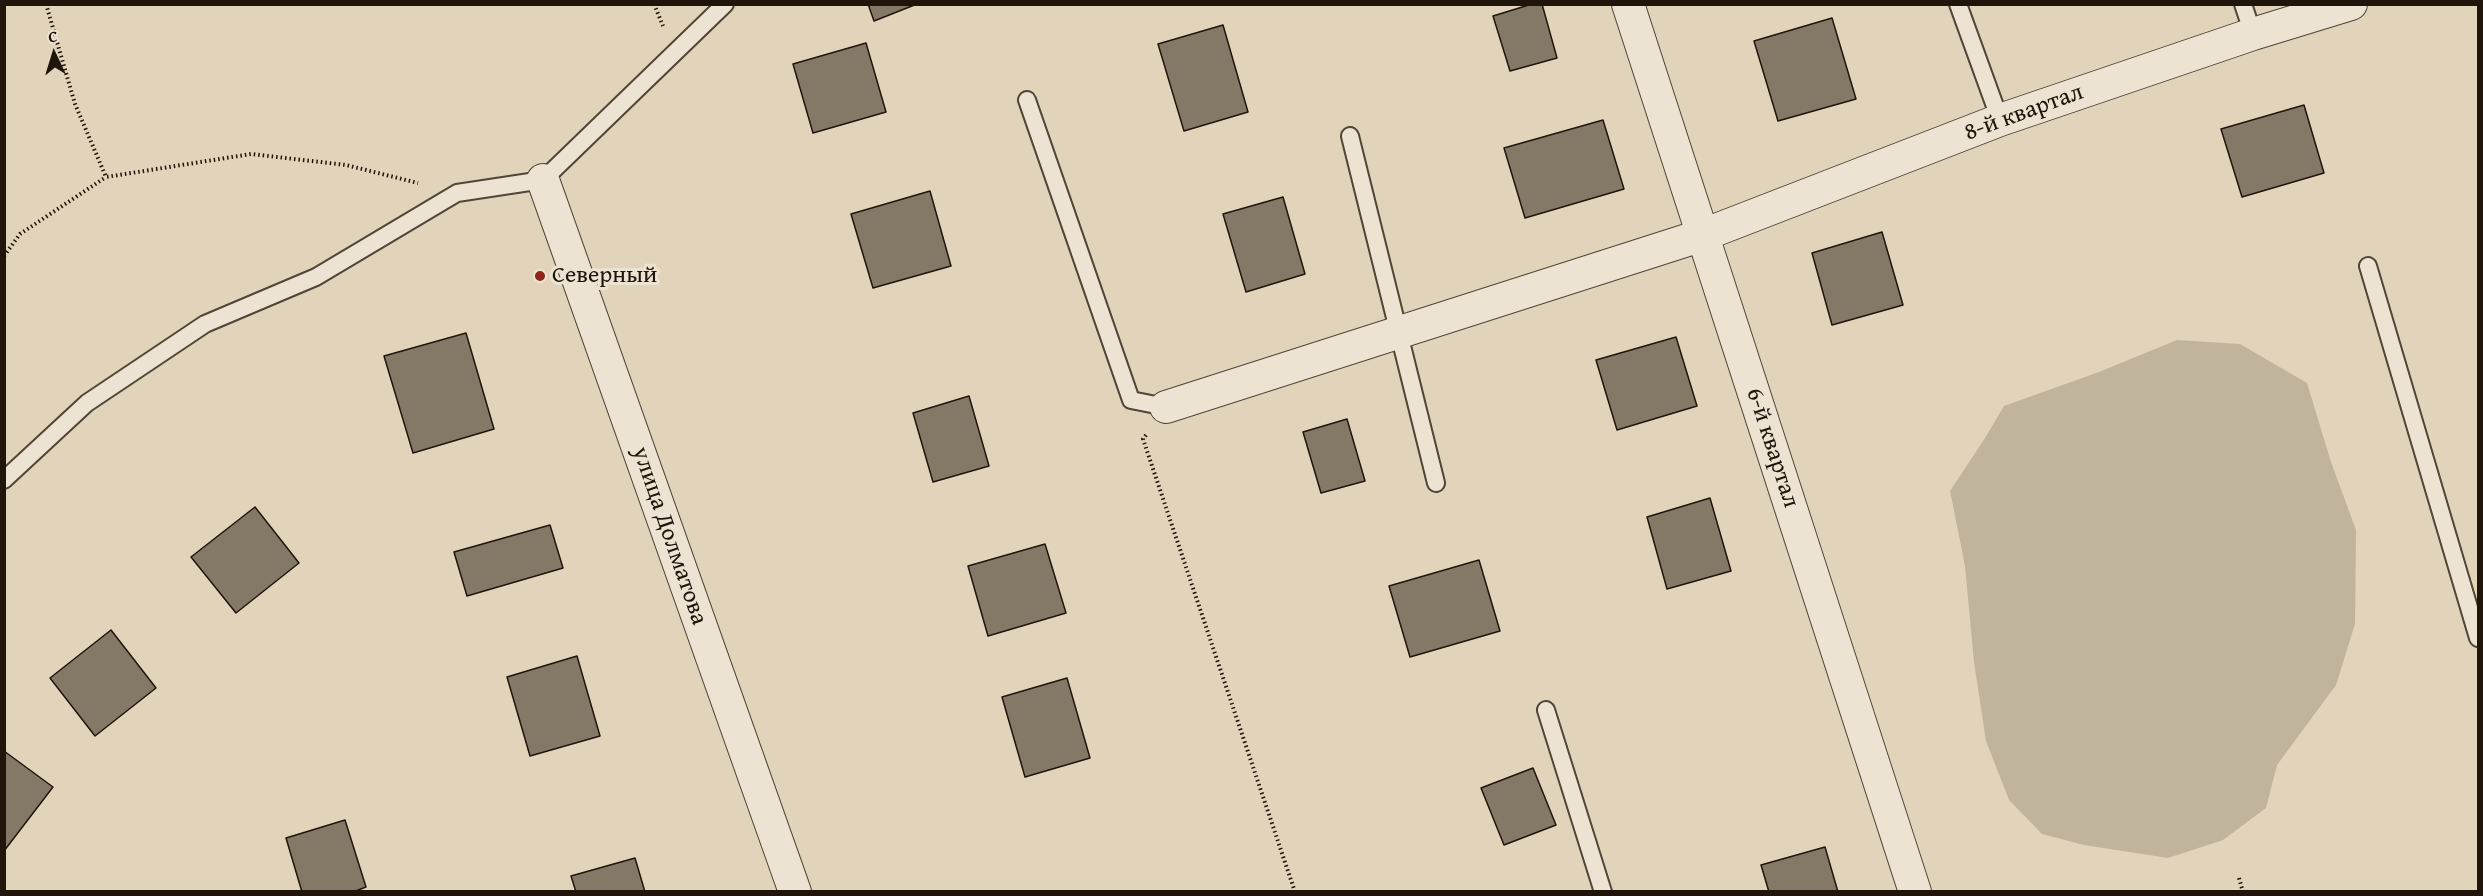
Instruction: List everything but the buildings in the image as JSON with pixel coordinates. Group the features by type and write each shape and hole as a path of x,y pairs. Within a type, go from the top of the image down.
{"street":[{"name":"6-й квартал","path":"1628,4 1916,891"},
{"name":"8-й квартал","path":"1166,406 1703,235 2000,120 2253,34 2350,4"},
{"name":"улица Долматова","path":"543,180 795,891"}],"lane":[{"path":"4,480 87,403 205,324 316,277 457,193 543,180 725,4"},
{"path":"1958,4 2000,120"},
{"path":"2243,4 2253,34"},
{"path":"1027,100 1131,400 1166,406"},
{"path":"1350,136 1436,483"},
{"path":"2368,266 2478,638"},
{"path":"1546,710 1603,891"}],"path":[{"path":"46,4 75,104 106,177"},
{"path":"4,256 20,234 106,177 251,154 346,165 457,193"},
{"path":"1166,406 1143,439 1295,891"},
{"path":"2239,878 2243,891"}],"shaded area":[{"path":"2177,340 2240,344 2307,383 2331,462 2356,530 2355,624 2336,685 2277,765 2266,808 2223,840 2168,858 2084,845 2042,834 2009,800 1986,741 1974,662 1965,566 1950,491 2004,406 2099,372"}],"place":[{"name":"Северный","path":"540,276"}]}
